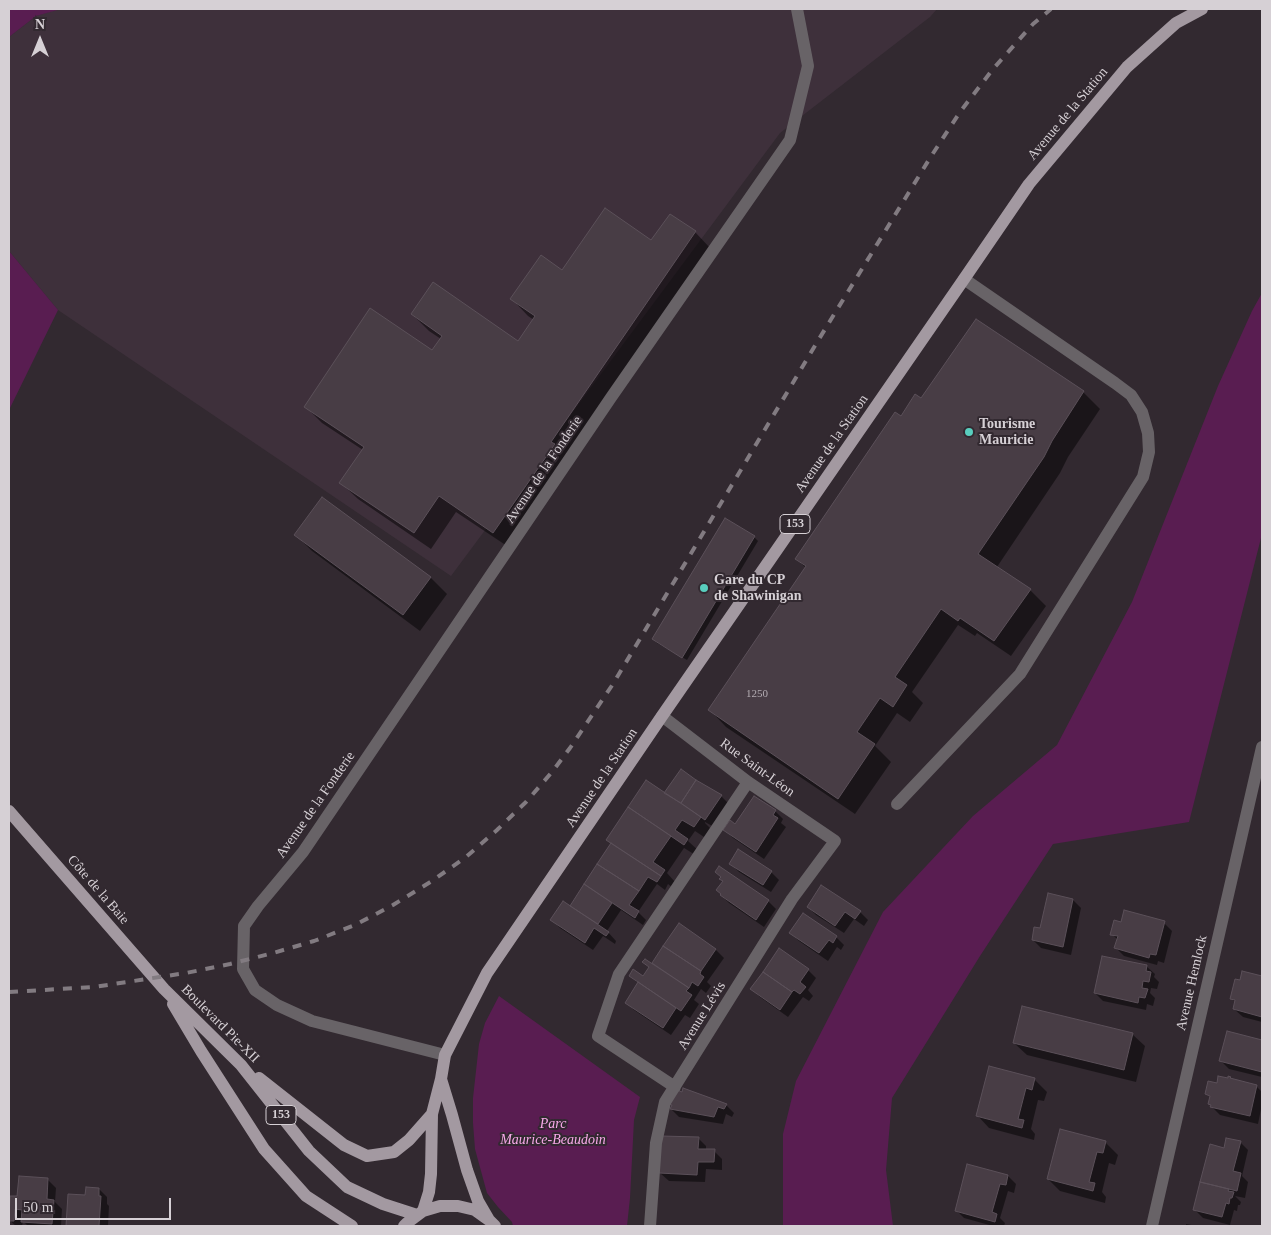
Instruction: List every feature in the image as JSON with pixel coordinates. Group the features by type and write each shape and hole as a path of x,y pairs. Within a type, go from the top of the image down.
{"main road":[{"name":"Avenue de la Station","path":"420,1213 429,1192 432,1114 445,1056 487,973 1029,184 1127,67 1176,23 1202,9"},
{"name":"Côte de la Baie","path":"9,811 164,989"},
{"name":"Boulevard Pie-XII","path":"164,989 241,1064 309,1150 347,1187 383,1204 420,1213"},
{"name":"Boulevard Pie-XII","path":"164,989 264,1149 306,1196 352,1226"},
{"path":"241,1064 344,1145 367,1156 394,1152 409,1140 432,1114"},
{"name":"Avenue de la Station","path":"441,1079 467,1170 478,1201 492,1223"},
{"name":"153","path":"404,1226 420,1213 440,1206 458,1206 475,1210 492,1223"}],"street":[{"name":"Avenue de la Fonderie","path":"445,1056 312,1021 277,1005 255,990 243,970 244,926 258,906 303,852 610,399 790,140 808,66 797,9"},
{"path":"896,804 1020,674 1143,477 1148,452 1148,433 1142,412 1131,395 964,279"},
{"name":"Rue Saint-Léon","path":"662,716 748,782 835,841"},
{"name":"Avenue Hemlock","path":"1152,1226 1262,747"},
{"path":"675,1087 598,1036 619,974 748,782"},
{"name":"Avenue Lévis","path":"650,1226 656,1143 665,1102 792,899 835,841"}],"shaded area":[{"path":"58,9 937,9 930,17 780,133 451,576 58,310 9,251 9,37 36,16"}],"green space":[{"path":"9,9 61,9 36,16 9,37"},
{"path":"9,251 58,310 9,410"},
{"path":"1262,293 1262,534 1189,822 1053,844 980,956 892,1098 886,1170 893,1226 783,1226 783,1134 796,1081 883,912 973,816 1057,745 1132,602 1218,386"},
{"name":"Parc Maurice-Beaudoin","path":"499,996 640,1097 634,1120 627,1226 513,1226 512,1222 487,1193 475,1149 473,1098 479,1044 485,1023"}],"building":[{"path":"605,208 651,240 670,214 696,231 551,442 555,444 493,533 439,496 414,533 339,483 364,447 304,407 370,308 432,350 442,336 411,314 433,282 518,341 535,316 510,299 541,255 562,270"},
{"path":"976,319 1084,391 1044,457 978,554 1031,589 994,641 960,618 958,621 941,609 895,677 907,685 893,707 880,698 857,732 875,744 838,799 708,710 806,566 795,559 895,412 901,416 915,394 921,398"},
{"path":"322,497 431,577 403,615 294,535"},
{"name":"Gare du CP de Shawinigan","path":"725,518 755,536 682,658 652,639"},
{"path":"681,769 696,780 681,803 664,793"},
{"path":"646,780 701,817 694,827 682,820 675,830 688,839 684,845 628,807"},
{"path":"696,780 722,795 705,820 681,803"},
{"path":"754,796 776,810 773,815 778,818 756,852 723,830 730,820 735,824"},
{"path":"628,807 671,836 653,862 665,870 661,876 606,840"},
{"path":"611,843 661,876 657,882 648,877 639,891 597,864"},
{"path":"738,849 772,871 763,885 729,864"},
{"path":"597,864 639,891 629,905 639,911 635,918 584,884"},
{"path":"719,866 769,900 756,920 720,895 716,890 723,881 719,879 721,877 715,872"},
{"path":"584,884 612,903 598,924 570,906"},
{"path":"821,885 861,911 855,919 845,912 835,926 807,907"},
{"path":"1048,893 1073,899 1063,947 1032,940 1034,927 1040,928"},
{"path":"563,901 609,932 606,936 594,928 585,943 550,920"},
{"path":"1124,910 1165,921 1156,955 1150,954 1149,958 1114,948 1118,936 1110,935 1114,920 1121,922"},
{"path":"803,913 837,936 833,943 829,940 819,953 789,933"},
{"path":"679,923 716,949 701,971 663,946"},
{"path":"663,946 701,971 700,974 704,977 698,986 692,982 689,988 652,963"},
{"path":"779,948 809,969 800,982 806,987 800,994 794,990 792,992 763,972"},
{"path":"1102,956 1147,965 1146,971 1151,972 1149,982 1143,981 1142,988 1148,989 1145,998 1139,997 1138,1003 1094,993"},
{"path":"645,959 689,988 686,991 692,995 681,1011 629,976 633,969 643,976 649,967 642,962"},
{"path":"1242,971 1262,976 1262,1017 1233,1009 1235,1000 1230,999 1235,979 1240,980"},
{"path":"763,972 792,992 780,1010 750,989"},
{"path":"638,982 676,1008 663,1028 625,1003"},
{"path":"1022,1006 1133,1033 1124,1070 1013,1043"},
{"path":"1227,1031 1262,1040 1262,1072 1219,1061"},
{"path":"989,1066 1035,1078 1032,1090 1026,1088 1018,1119 1024,1120 1022,1128 976,1116"},
{"path":"1218,1076 1228,1078 1228,1076 1257,1085 1250,1116 1210,1107 1211,1105 1208,1104 1210,1096 1205,1094 1208,1081 1217,1083"},
{"path":"683,1088 727,1104 724,1109 718,1107 714,1117 670,1109 672,1105 669,1104 677,1090 682,1092"},
{"path":"1060,1129 1106,1141 1103,1153 1097,1152 1089,1182 1095,1183 1093,1191 1047,1179"},
{"path":"661,1136 699,1137 698,1149 715,1149 714,1162 698,1162 697,1175 659,1173"},
{"path":"1226,1138 1241,1141 1233,1171 1241,1173 1237,1191 1200,1182 1210,1144 1224,1148"},
{"path":"967,1164 1008,1175 1006,1185 1000,1184 992,1212 997,1214 995,1222 955,1211"},
{"path":"19,1176 48,1178 47,1199 54,1200 52,1224 21,1222 22,1210 15,1209 14,1221 9,1221 10,1196 17,1196"},
{"path":"1200,1182 1234,1192 1229,1204 1226,1203 1222,1217 1193,1210"},
{"path":"86,1187 99,1188 99,1196 101,1196 99,1226 66,1226 68,1194 85,1195"}],"railway":[{"path":"9,992 94,987 186,973 230,964 314,941 355,925 393,905 466,857 497,830 526,802 552,772 613,684 819,339 960,112 993,69 1033,24 1051,9"}],"place":[{"name":"Tourisme Mauricie","path":"969,432"},
{"name":"Gare du CP de Shawinigan","path":"704,588"}]}
